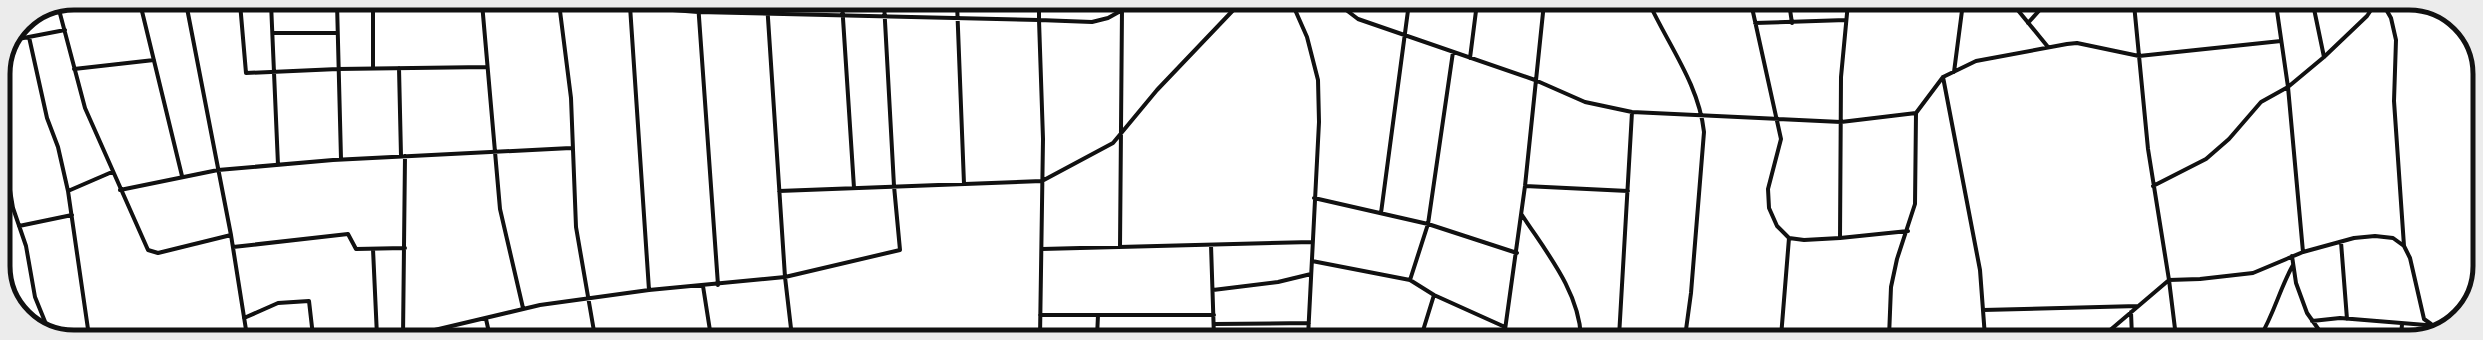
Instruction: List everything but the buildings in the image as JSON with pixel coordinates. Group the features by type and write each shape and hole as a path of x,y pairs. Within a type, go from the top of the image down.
{"street":[{"path":"142,10 182,176"},
{"path":"187,10 231,235 246,330"},
{"path":"241,10 246,73 373,68 487,68"},
{"path":"271,10 278,165"},
{"path":"336,10 340,159"},
{"path":"373,10 373,68"},
{"path":"483,10 494,151 503,229 523,308"},
{"path":"560,10 571,98 571,148 576,227 594,330"},
{"path":"630,10 649,290"},
{"path":"675,10 842,17 1092,22 1108,18 1122,10"},
{"path":"768,10 784,277 791,330"},
{"path":"842,10 854,188"},
{"path":"433,330 486,319 523,308 588,297 649,290 718,285 784,277 900,250 894,186 884,10"},
{"path":"957,10 964,184"},
{"path":"1040,10 1042,181 1040,330"},
{"path":"1120,247 1122,10"},
{"path":"779,191 1042,181 1100,151 1121,135 1157,90 1233,10"},
{"path":"1295,10 1307,37 1318,80 1319,122 1308,330"},
{"path":"1346,10 1358,19 1535,80 1585,102 1632,112 1703,117 1841,122 1916,113"},
{"path":"1381,213 1408,10"},
{"path":"1470,58 1476,10"},
{"path":"1505,330 1517,253 1543,10"},
{"path":"1653,10 1686,73 1703,117 1704,132 1691,293 1686,330"},
{"path":"1752,10 1775,119 1781,139 1768,189 1769,208 1777,226 1789,238 1840,238 1908,231"},
{"path":"1790,10 1792,23"},
{"path":"1840,238 1841,77 1847,10"},
{"path":"1954,72 1962,10"},
{"path":"2017,10 2048,47"},
{"path":"2028,22 2040,10"},
{"path":"2135,10 2153,186 2169,280 2175,330"},
{"path":"2277,10 2288,87 2303,252"},
{"path":"2314,10 2324,57"},
{"path":"2153,186 2206,158 2229,139 2262,102 2288,87 2324,57 2367,16 2370,10"},
{"path":"2386,10 2391,18 2396,40 2394,101 2404,246 2410,258 2424,319 2431,324"},
{"path":"60,12 85,108 112,172 148,250 153,253 231,235"},
{"path":"698,12 718,285"},
{"path":"1755,23 1792,23 1846,20"},
{"path":"21,39 65,30"},
{"path":"273,34 337,33"},
{"path":"29,37 47,118 58,147 68,191 87,330"},
{"path":"1889,330 1891,287 1897,259 1908,231 1915,204 1916,113 1943,77 1976,61 2077,43 2139,56 2281,41"},
{"path":"1410,280 1428,224 1453,52"},
{"path":"74,69 154,60"},
{"path":"399,68 405,248 404,330"},
{"path":"1943,77 1980,270 1984,330"},
{"path":"1619,330 1632,112"},
{"path":"120,190 182,176 218,170 340,159 571,148"},
{"path":"68,191 112,172"},
{"path":"1525,186 1628,191"},
{"path":"10,190 13,208 26,246 35,297 45,323"},
{"path":"1314,198 1428,224 1517,253"},
{"path":"1521,214 1555,265 1570,294 1578,315 1580,330"},
{"path":"19,226 72,215"},
{"path":"232,247 348,234 356,249 405,248"},
{"path":"2110,330 2169,280 2200,279 2253,273 2303,252 2341,242 2375,236 2393,238 2404,246"},
{"path":"1782,330 1789,238"},
{"path":"1042,249 1312,242"},
{"path":"2341,242 2347,319"},
{"path":"1211,245 1214,330"},
{"path":"373,249 377,330"},
{"path":"2292,256 2296,283 2307,314 2319,330"},
{"path":"1312,261 1410,280 1434,295 1505,327"},
{"path":"2264,330 2270,320 2280,289 2294,264"},
{"path":"1213,290 1278,282 1311,274"},
{"path":"703,286 710,330"},
{"path":"1423,330 1434,295"},
{"path":"244,318 278,303 309,301 312,330"},
{"path":"1983,310 2138,306"},
{"path":"2131,312 2132,330"},
{"path":"1040,315 1214,315"},
{"path":"1097,330 1098,315"},
{"path":"486,319 489,330"},
{"path":"2312,320 2347,319 2402,324 2431,324"},
{"path":"1214,324 1309,323"},
{"path":"2402,324 2402,330"}]}
